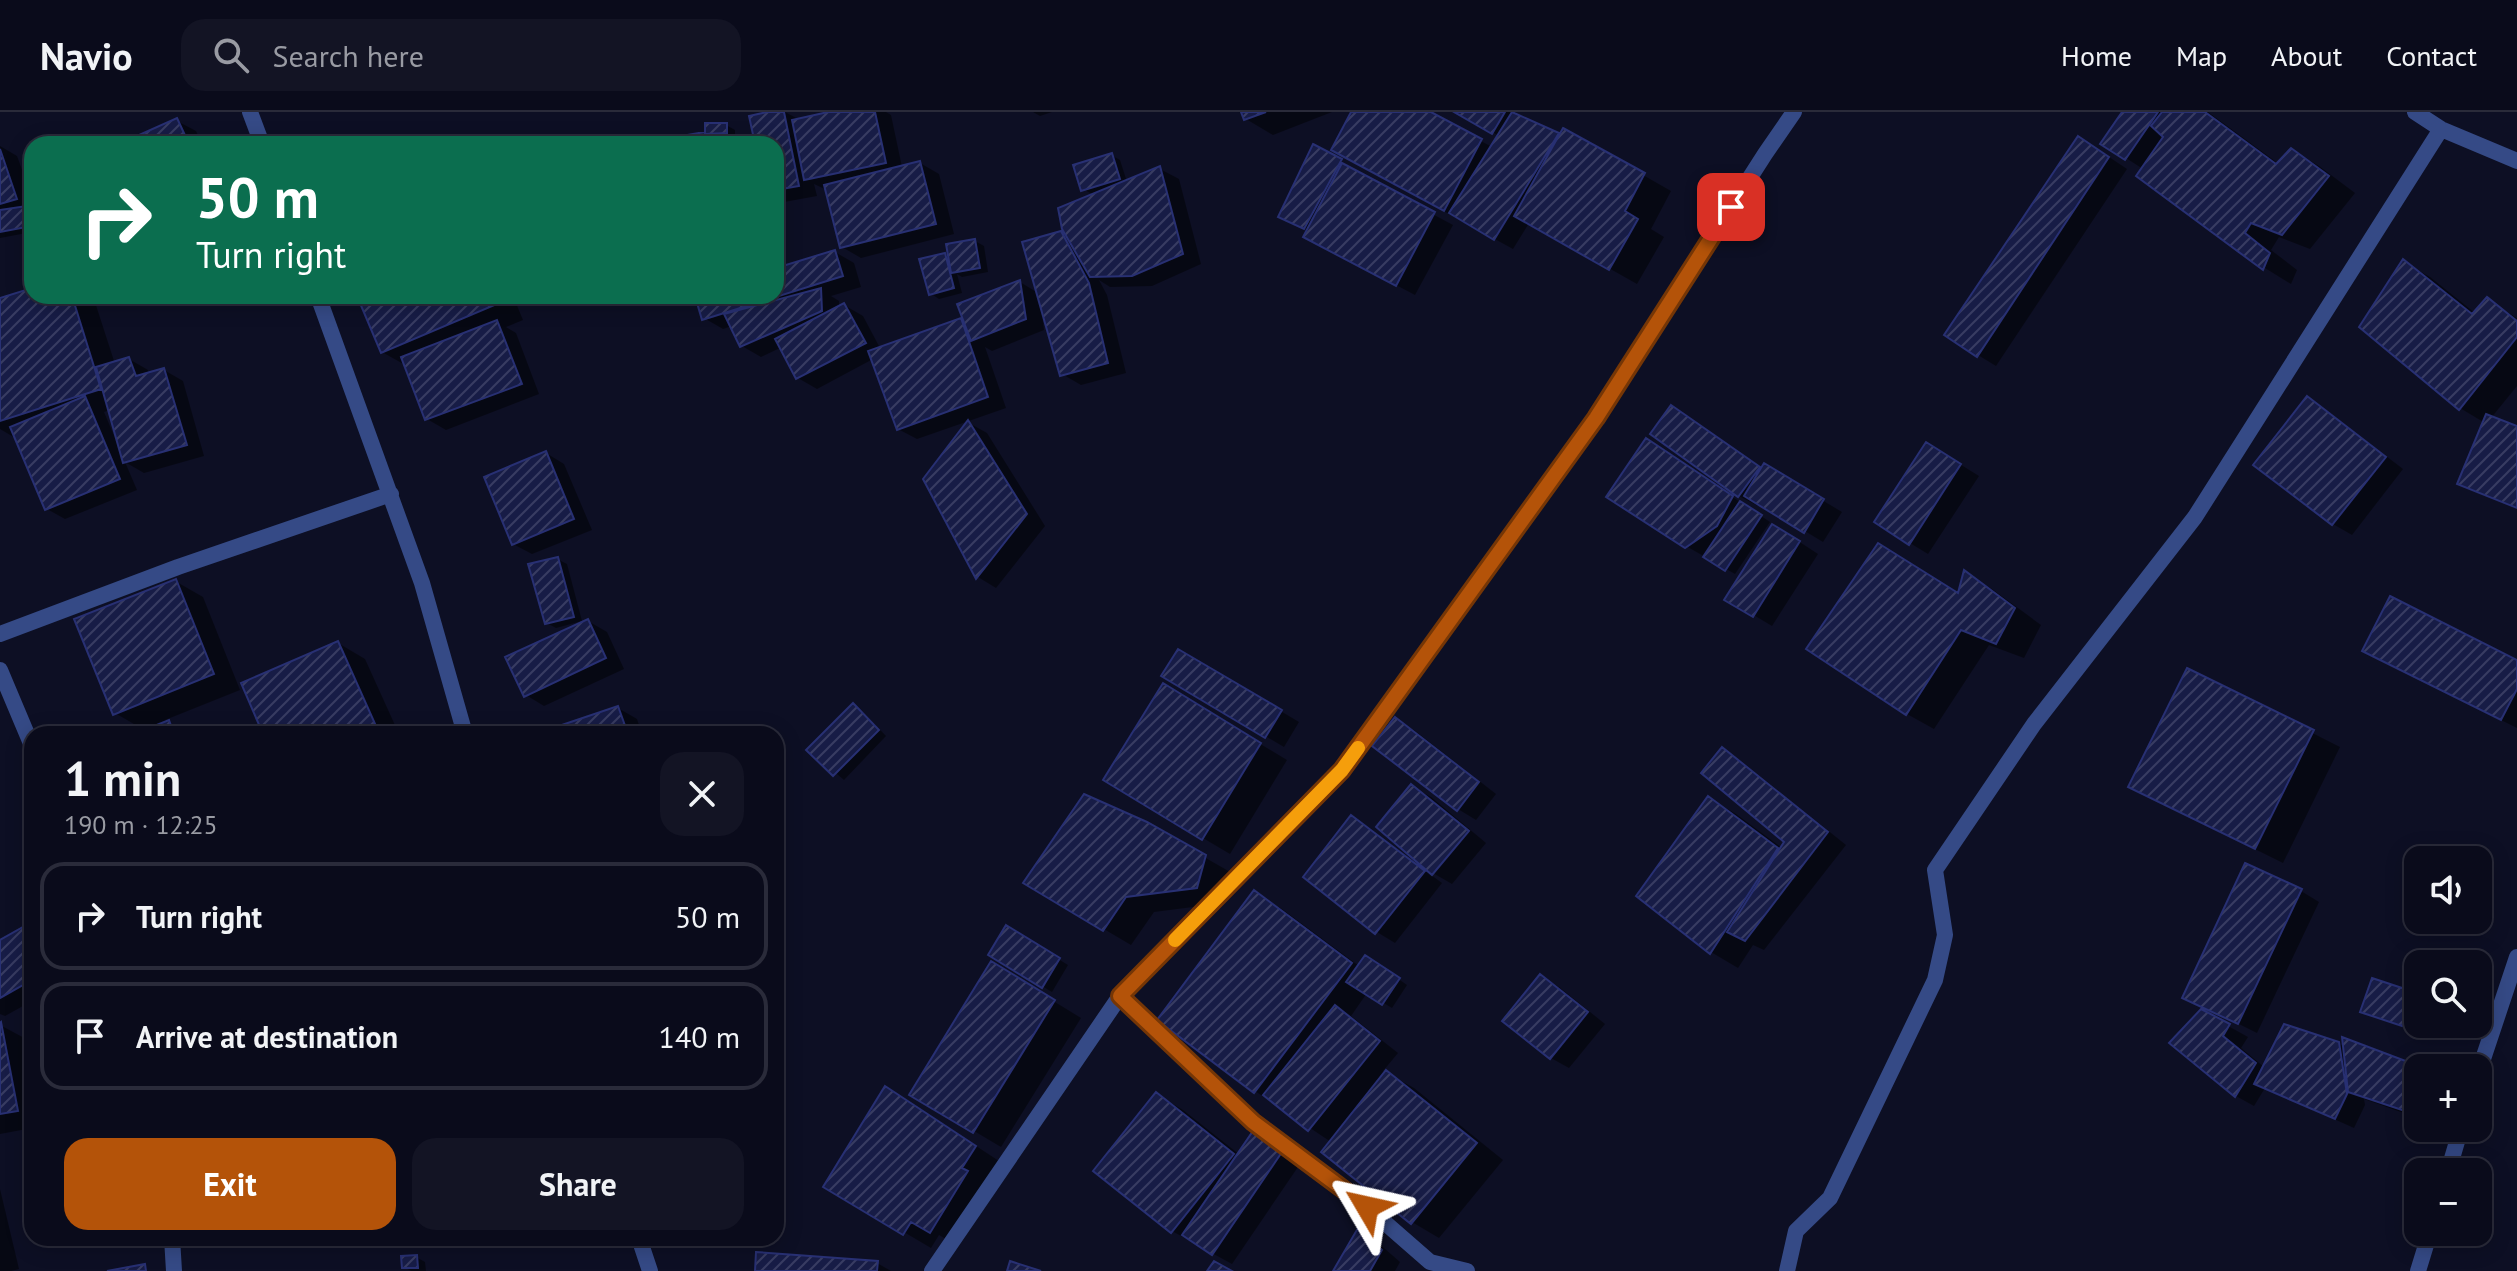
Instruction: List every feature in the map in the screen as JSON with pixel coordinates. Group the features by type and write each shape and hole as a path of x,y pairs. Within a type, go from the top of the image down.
{"street":[{"path":"250,112 259,136"},
{"path":"932,1271 1120,996 1342,770 1596,418 1794,112"},
{"path":"2415,112 2441,129 2517,161"},
{"path":"1787,1271 1796,1231 1830,1198 1935,980 1945,935 1935,870 2034,724 2195,517 2441,129"},
{"path":"321,304 422,583 463,726"},
{"path":"0,634 178,567 391,494"},
{"path":"0,670 24,727"},
{"path":"2485,1054 2517,957"},
{"path":"1120,996 1253,1122 1367,1207 1430,1262 1467,1271"},
{"path":"172,1246 174,1271"},
{"path":"642,1246 650,1271"},
{"path":"2418,1271 2426,1246"}],"building":[{"path":"784,112 799,186 784,189 784,136 753,136 749,116"},
{"path":"828,112 875,112 886,163 804,180 792,120"},
{"path":"1241,112 1266,112 1244,120"},
{"path":"1351,112 1431,112 1482,139 1444,211 1331,150"},
{"path":"1454,112 1505,112 1492,134"},
{"path":"1512,112 1559,133 1494,240 1449,213"},
{"path":"2122,112 2158,112 2125,160 2100,144"},
{"path":"2162,112 2205,112 2276,164 2291,148 2329,176 2282,235 2251,223 2245,233 2270,253 2263,270 2136,176 2163,137 2151,126"},
{"path":"177,118 185,136 137,136"},
{"path":"705,123 727,123 727,133 705,134"},
{"path":"1563,128 1645,173 1625,211 1638,219 1609,270 1514,216"},
{"path":"705,132 705,136 681,136"},
{"path":"2078,136 2109,157 1977,357 1944,335"},
{"path":"1313,144 1342,159 1304,229 1278,217"},
{"path":"0,149 17,199 0,204"},
{"path":"1112,153 1120,179 1081,191 1073,165"},
{"path":"920,161 936,224 840,248 824,185"},
{"path":"1342,163 1435,212 1396,286 1303,237"},
{"path":"1160,166 1183,254 1132,276 1090,277 1062,229 1058,208"},
{"path":"24,206 24,228 0,232 0,210"},
{"path":"1061,231 1089,283 1108,363 1060,376 1022,242"},
{"path":"975,239 980,268 951,273 946,244"},
{"path":"835,250 843,276 784,294 784,266"},
{"path":"945,253 954,288 929,295 919,259"},
{"path":"2403,259 2472,314 2487,297 2517,321 2517,337 2459,410 2359,327"},
{"path":"1020,280 1026,319 971,341 957,304"},
{"path":"821,288 822,311 740,347 724,314 761,304 784,304 784,298"},
{"path":"24,290 24,304 74,304 101,389 0,421 0,298"},
{"path":"844,303 866,343 796,379 775,339"},
{"path":"360,304 497,304 381,353"},
{"path":"697,304 753,304 702,320"},
{"path":"961,318 988,397 897,430 868,351"},
{"path":"497,320 522,384 425,420 401,357"},
{"path":"129,357 136,376 164,368 187,445 123,463 96,367"},
{"path":"85,396 120,479 45,510 10,427"},
{"path":"2307,396 2386,457 2332,525 2253,465"},
{"path":"1671,405 1760,467 1738,497 1650,434"},
{"path":"2486,414 2517,426 2517,508 2457,484"},
{"path":"968,420 1027,514 976,579 923,479"},
{"path":"1646,438 1733,496 1717,526 1685,548 1606,497"},
{"path":"1926,442 1961,464 1909,545 1874,522"},
{"path":"546,451 574,519 512,545 484,477"},
{"path":"1764,463 1824,499 1804,533 1744,496"},
{"path":"1740,501 1762,515 1725,571 1703,557"},
{"path":"1772,524 1800,541 1753,617 1724,600"},
{"path":"1878,543 1958,593 1964,570 2015,608 1996,644 1961,630 1906,715 1806,649"},
{"path":"558,557 574,617 545,624 528,564"},
{"path":"176,579 214,674 113,715 74,619"},
{"path":"2390,596 2517,660 2517,689 2501,720 2362,651"},
{"path":"588,619 606,658 524,697 505,657"},
{"path":"338,641 376,726 260,726 241,683"},
{"path":"1178,649 1282,710 1265,738 1161,676"},
{"path":"2187,668 2314,730 2255,849 2128,787"},
{"path":"1163,683 1261,743 1202,840 1103,780"},
{"path":"853,703 879,730 833,776 806,750"},
{"path":"618,706 625,726 559,726"},
{"path":"1395,717 1479,782 1457,811 1372,746"},
{"path":"169,720 171,726 154,726"},
{"path":"1722,747 1828,832 1745,941 1727,932 1784,842 1701,773"},
{"path":"1411,784 1469,831 1432,875 1376,827"},
{"path":"1084,794 1147,822 1206,855 1197,888 1126,897 1103,931 1023,883"},
{"path":"1708,796 1778,848 1710,954 1636,896"},
{"path":"1351,815 1425,871 1375,934 1303,877"},
{"path":"2245,863 2302,889 2238,1024 2182,998"},
{"path":"1254,890 1352,963 1254,1093 1157,1020"},
{"path":"1006,925 1060,958 1042,988 988,955"},
{"path":"24,926 24,984 0,998 0,940"},
{"path":"1365,955 1400,978 1382,1005 1346,982"},
{"path":"991,961 1055,1000 973,1133 909,1095"},
{"path":"1540,974 1588,1012 1550,1059 1502,1021"},
{"path":"2372,978 2404,989 2402,1026 2360,1012"},
{"path":"1335,1005 1380,1041 1308,1131 1263,1095"},
{"path":"2201,1009 2230,1024 2223,1036 2256,1063 2235,1097 2169,1043"},
{"path":"0,1023 18,1111 0,1114"},
{"path":"2284,1024 2339,1042 2347,1094 2335,1119 2254,1084"},
{"path":"2342,1037 2404,1060 2404,1111 2348,1092"},
{"path":"1386,1070 1477,1143 1411,1224 1321,1152"},
{"path":"885,1086 976,1146 962,1168 968,1171 930,1233 911,1222 903,1235 823,1187"},
{"path":"1156,1092 1234,1154 1171,1233 1093,1171"},
{"path":"1253,1131 1282,1152 1212,1255 1182,1235"},
{"path":"1358,1228 1382,1250 1370,1271 1333,1271"},
{"path":"756,1252 878,1261 877,1271 755,1271"},
{"path":"417,1255 418,1268 402,1268 401,1256"},
{"path":"1010,1261 1041,1271 1007,1271"},
{"path":"1214,1261 1232,1271 1207,1271"},
{"path":"145,1264 146,1271 107,1271"}],"slow traffic":[{"path":"1175,940 1342,770 1358,748"}],"route":[{"path":"1367,1207 1253,1122 1120,996 1342,770 1596,418 1731,207"}]}
